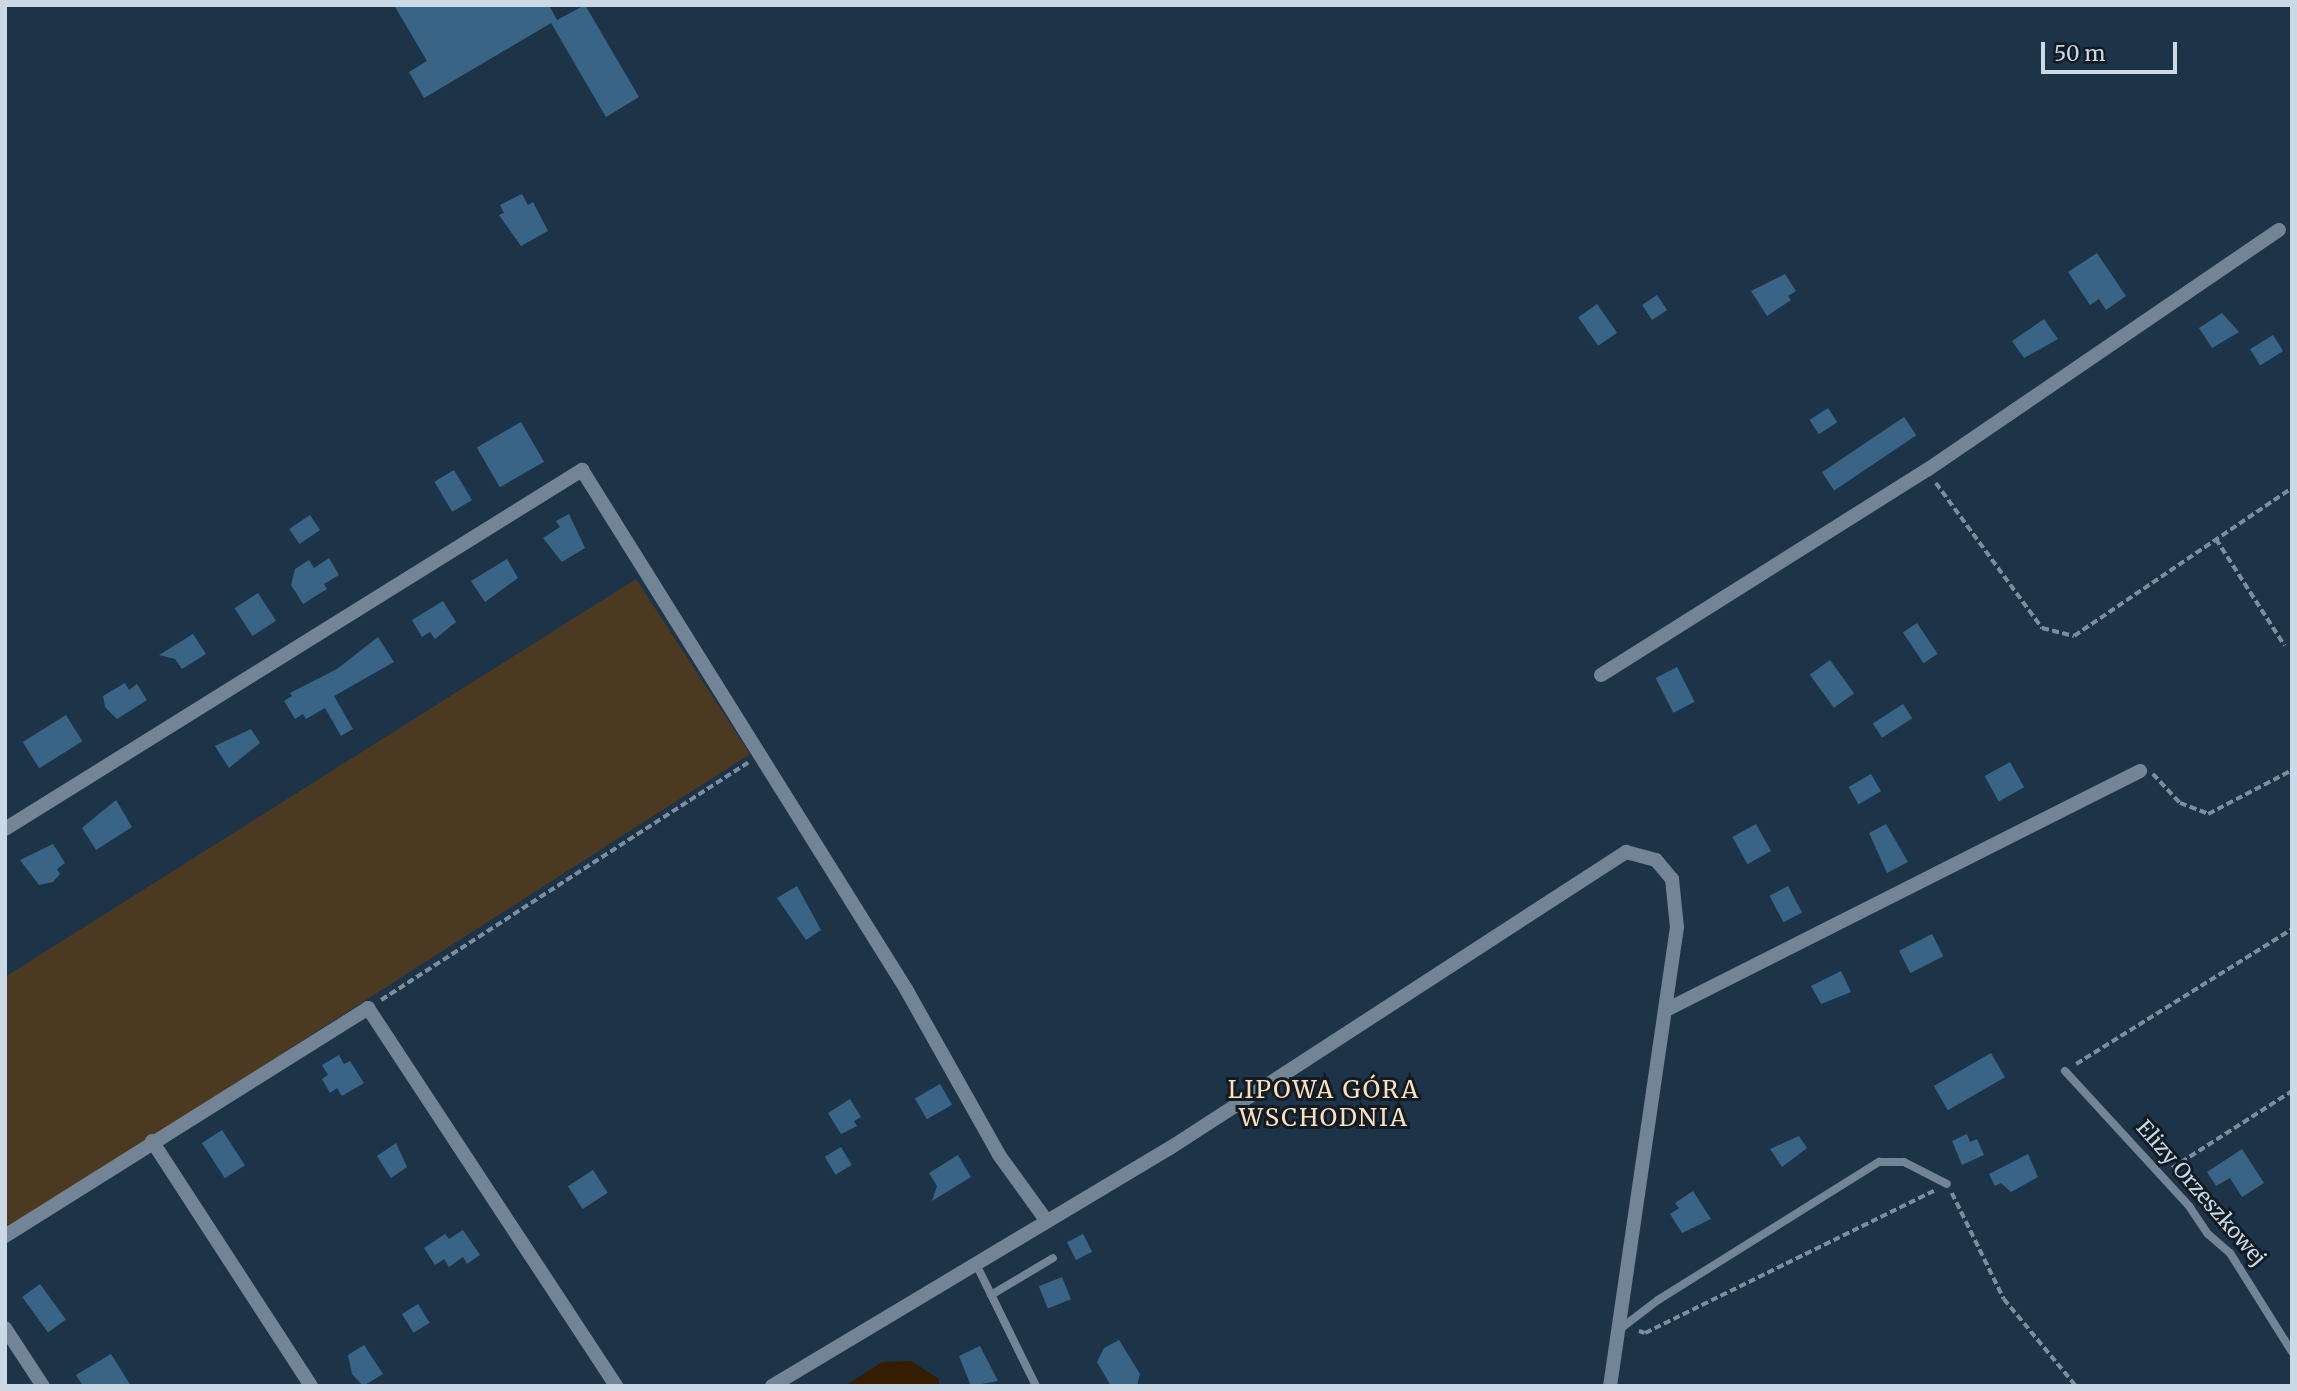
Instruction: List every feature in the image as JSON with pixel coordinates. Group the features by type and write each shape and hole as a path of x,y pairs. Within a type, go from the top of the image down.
{"street":[{"path":"1601,675 1927,470 2279,230"},
{"path":"5,829 582,470 762,754 906,989 999,1155 1046,1220"},
{"path":"1666,1010 2140,771"},
{"path":"772,1386 1170,1147 1626,852 1656,860 1672,879 1677,928 1610,1386"},
{"path":"5,1236 368,1008 616,1386"},
{"path":"152,1142 311,1386"},
{"path":"5,1328 43,1386"}],"lane":[{"name":"Elizy Orzeszkowej","path":"2065,1071 2162,1175 2171,1192 2241,1268 2292,1352"},
{"path":"1620,1328 1879,1162 1904,1162 1947,1184"},
{"path":"991,1295 1054,1258"},
{"path":"975,1262 1036,1386"}],"path":[{"path":"1927,470 2042,628 2074,636 2292,488"},
{"path":"2216,539 2285,646"},
{"path":"368,1008 762,754"},
{"path":"2140,771 2159,777 2180,803 2208,814 2292,770"},
{"path":"2065,1071 2292,929"},
{"path":"2162,1175 2292,1091"},
{"path":"1620,1328 1645,1333 1947,1184 2004,1299 2076,1386"}],"shaded area":[{"path":"636,579 750,754 5,1231 5,977"},
{"path":"911,1361 939,1379 939,1386 845,1386 882,1362"}],"building":[{"path":"394,5 549,5 557,20 585,5 639,97 606,117 551,23 424,98 409,72 427,61"},
{"path":"522,194 528,205 533,202 548,231 521,246 499,215 504,213 500,205"},
{"path":"2097,253 2126,296 2106,310 2099,299 2090,305 2068,272"},
{"path":"1785,274 1796,291 1788,296 1791,300 1767,316 1751,291"},
{"path":"1657,295 1667,310 1652,320 1642,305"},
{"path":"1597,304 1617,333 1598,346 1578,317"},
{"path":"2222,313 2239,332 2212,348 2199,328"},
{"path":"2044,319 2058,339 2024,358 2012,341"},
{"path":"2273,335 2283,351 2260,365 2250,349"},
{"path":"1828,408 1837,422 1819,434 1810,420"},
{"path":"1904,417 1916,435 1834,491 1822,472"},
{"path":"521,422 544,462 500,487 477,448"},
{"path":"454,470 472,500 452,512 434,482"},
{"path":"569,514 585,548 562,562 543,538 560,527 556,521"},
{"path":"310,515 320,530 299,544 289,529"},
{"path":"329,558 339,575 324,584 327,589 303,604 291,585 295,569 309,560 314,568"},
{"path":"507,559 518,578 485,602 471,581"},
{"path":"258,593 276,621 252,636 235,608"},
{"path":"443,601 456,622 435,639 430,632 422,637 412,620"},
{"path":"1917,623 1938,654 1924,663 1903,633"},
{"path":"193,634 206,654 182,669 175,659 159,655"},
{"path":"378,637 394,662 334,696 353,729 341,736 325,708 306,719 303,714 295,719 284,701 292,696 290,693 337,669"},
{"path":"1830,660 1854,693 1834,708 1810,675"},
{"path":"1677,667 1695,702 1673,713 1656,678"},
{"path":"125,683 129,690 137,684 147,700 117,719 105,707 103,696"},
{"path":"1903,704 1912,718 1882,738 1873,724"},
{"path":"66,715 82,741 39,768 23,742"},
{"path":"251,729 260,743 229,768 215,746"},
{"path":"2010,762 2024,787 1999,801 1985,776"},
{"path":"1871,774 1881,791 1858,804 1848,787"},
{"path":"116,800 132,827 96,850 82,828"},
{"path":"1756,824 1771,851 1747,864 1732,837"},
{"path":"1886,824 1908,862 1887,873 1869,833"},
{"path":"53,844 65,863 57,869 60,874 53,882 39,885 20,860"},
{"path":"797,886 821,930 806,940 777,898"},
{"path":"1788,886 1802,912 1784,922 1769,896"},
{"path":"1932,934 1943,956 1910,973 1899,951"},
{"path":"1841,971 1851,992 1821,1004 1811,986"},
{"path":"1991,1053 2005,1077 1948,1110 1934,1086"},
{"path":"339,1055 344,1064 350,1061 364,1083 342,1096 337,1088 330,1093 322,1079 328,1075 322,1065"},
{"path":"940,1084 952,1105 927,1119 915,1098"},
{"path":"850,1099 861,1117 854,1121 857,1126 841,1134 828,1113"},
{"path":"222,1130 245,1165 225,1178 202,1143"},
{"path":"1967,1134 1970,1142 1977,1139 1984,1155 1962,1165 1952,1141"},
{"path":"1799,1136 1807,1148 1782,1167 1770,1149"},
{"path":"396,1143 407,1167 391,1178 377,1156"},
{"path":"841,1147 852,1165 836,1175 825,1157"},
{"path":"2242,1149 2264,1183 2242,1197 2230,1178 2216,1186 2207,1172"},
{"path":"2028,1154 2038,1177 2011,1192 2001,1183 1995,1186 1989,1174"},
{"path":"958,1155 971,1177 932,1201 937,1186 929,1173"},
{"path":"593,1170 608,1193 583,1209 568,1186"},
{"path":"1693,1191 1711,1219 1682,1233 1670,1214 1679,1208 1675,1203"},
{"path":"463,1230 480,1255 467,1264 463,1257 449,1267 444,1259 435,1265 424,1248 445,1234 449,1239"},
{"path":"1083,1234 1092,1252 1076,1260 1067,1242"},
{"path":"1062,1277 1071,1299 1048,1309 1039,1286"},
{"path":"40,1284 66,1320 48,1333 22,1297"},
{"path":"418,1304 430,1323 414,1333 402,1314"},
{"path":"1119,1340 1140,1374 1137,1386 1111,1386 1097,1362 1104,1348"},
{"path":"364,1345 383,1374 363,1386 352,1374 348,1355"},
{"path":"980,1346 998,1381 971,1386 959,1356"},
{"path":"111,1354 131,1386 83,1386 76,1375"}],"district":[{"name":"LIPOWA GÓRA WSCHODNIA","path":"1324,1104"}]}
